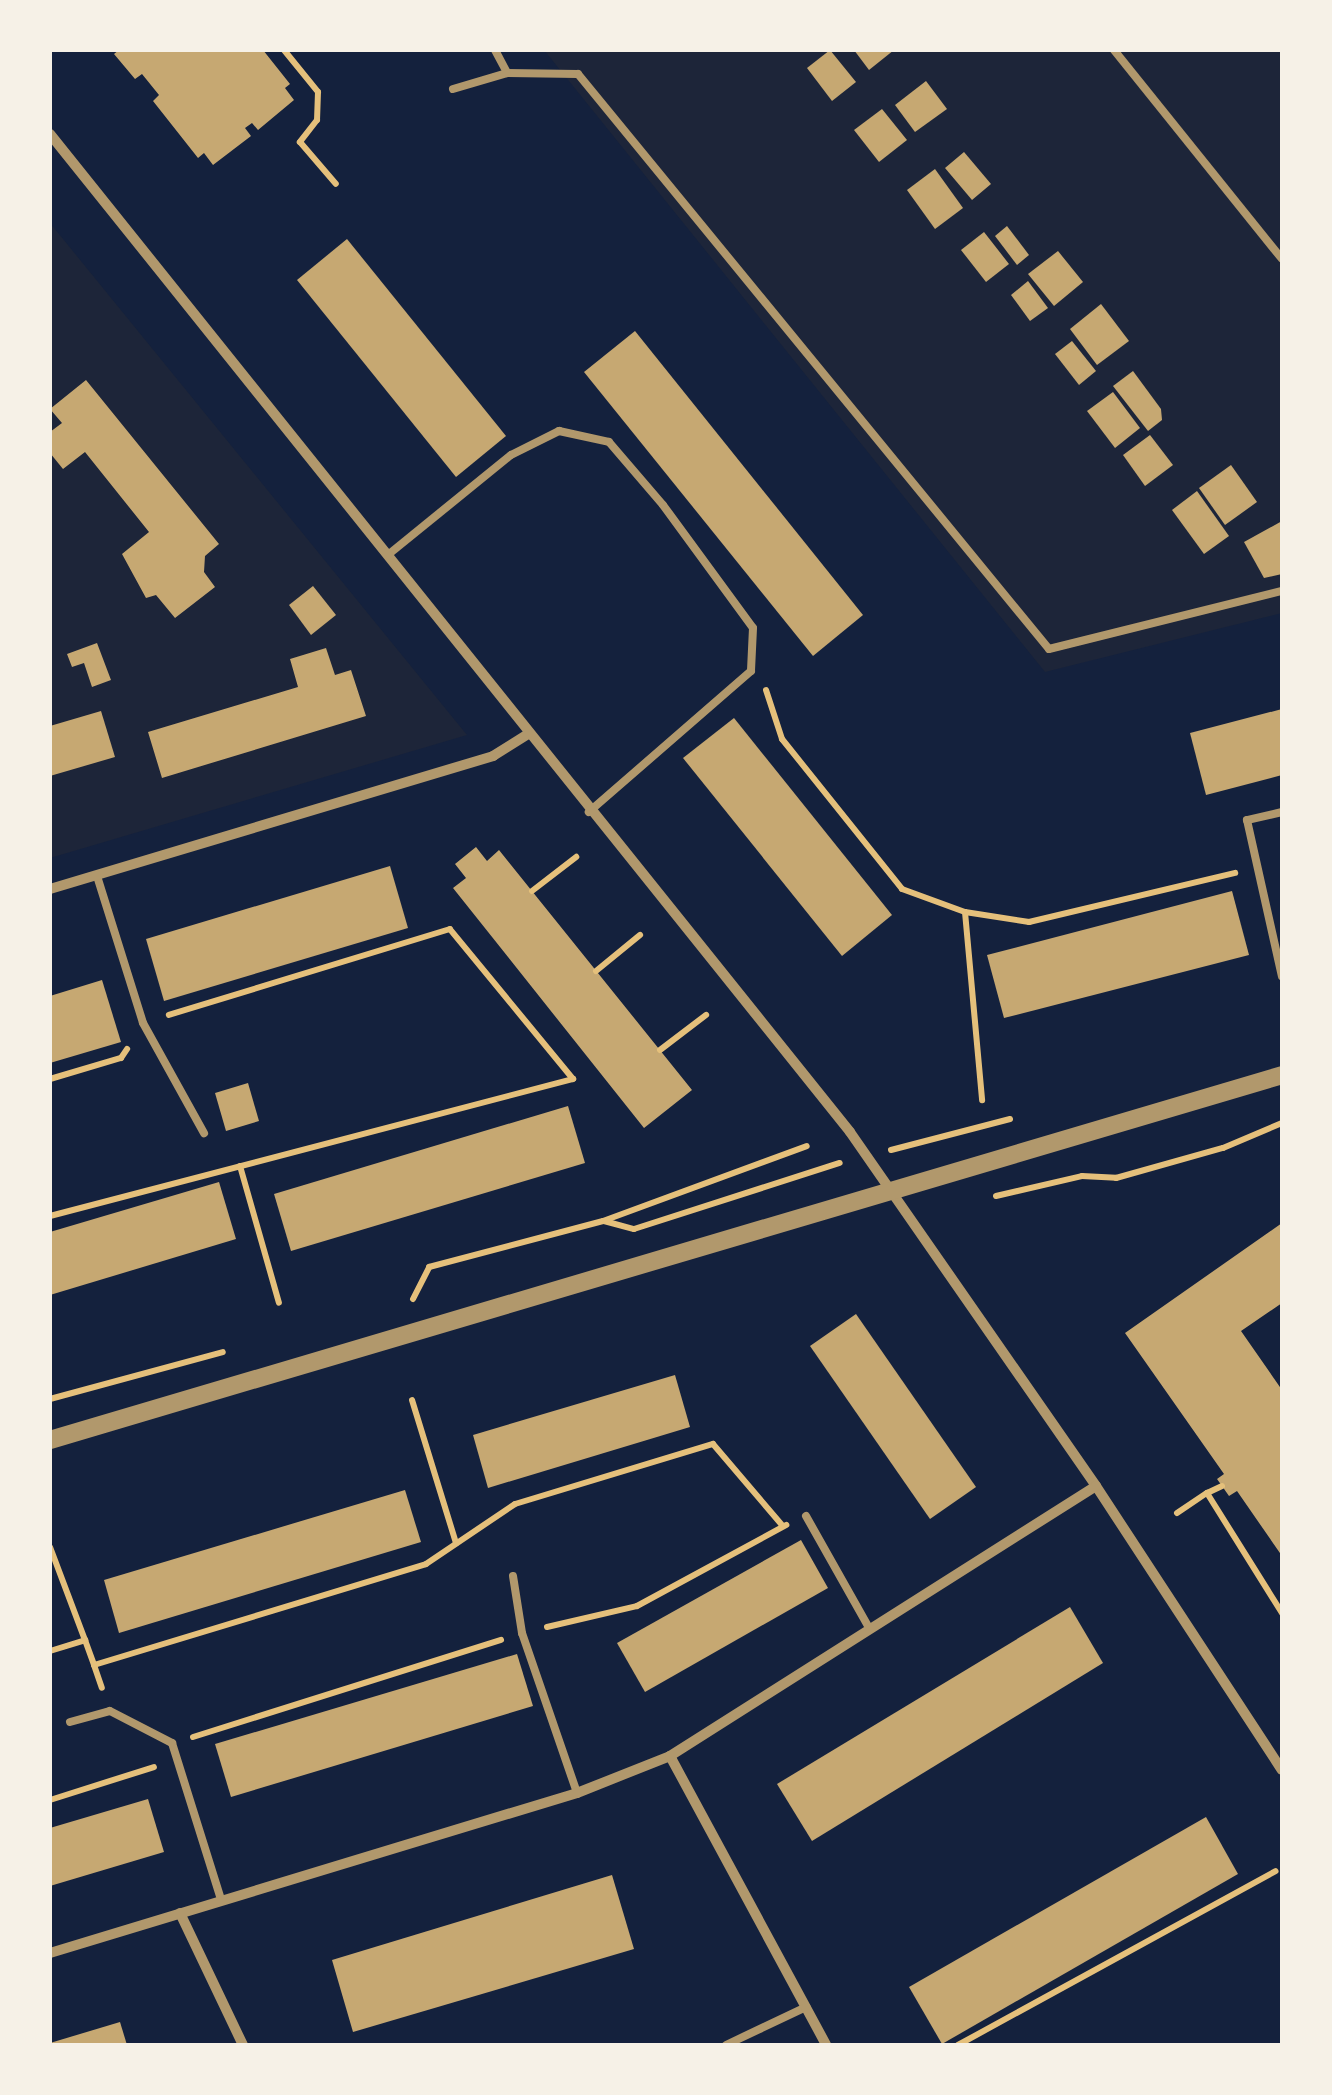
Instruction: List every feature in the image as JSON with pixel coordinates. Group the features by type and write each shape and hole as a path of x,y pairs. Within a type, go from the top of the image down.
{"street":[{"path":"50,134 867,1156 1096,1486 1282,1770"},
{"path":"50,889 493,756 528,734"},
{"path":"50,1440 1282,1075"},
{"path":"50,1954 577,1793 670,1756 1096,1486"},
{"path":"670,1756 826,2045"},
{"path":"180,1913 243,2045"}],"lane":[{"path":"496,50 507,72"},
{"path":"1114,50 1282,259"},
{"path":"453,90 507,72 578,74 1049,649 1282,590"},
{"path":"389,554 511,455 558,431 609,442 753,628 751,671 589,812"},
{"path":"1282,812 1248,820 1282,976"},
{"path":"97,876 144,1023 204,1133"},
{"path":"806,1516 869,1628"},
{"path":"514,1576 522,1633 577,1793"},
{"path":"70,1722 110,1711 172,1743 221,1899"},
{"path":"726,2045 806,2006"}],"path":[{"path":"284,50 318,92 317,120 300,142 336,184"},
{"path":"751,671 774,702 782,739 902,889 965,912 1030,922 1257,868"},
{"path":"532,891 576,857"},
{"path":"965,912 982,1100"},
{"path":"50,1079 121,1058 144,1023 450,930 573,1079 50,1216"},
{"path":"596,971 640,935"},
{"path":"660,1050 706,1015"},
{"path":"603,1221 634,1229 867,1156 1018,1117"},
{"path":"986,1199 1082,1176 1116,1178 1223,1148 1282,1123"},
{"path":"393,1305 412,1300 429,1267 603,1221 807,1146"},
{"path":"240,1166 279,1303"},
{"path":"50,1399 240,1347"},
{"path":"412,1400 456,1543"},
{"path":"50,1547 94,1665 426,1564 515,1504 713,1444 782,1526"},
{"path":"1177,1513 1222,1486"},
{"path":"1207,1494 1282,1613"},
{"path":"50,1800 156,1766 172,1743 522,1633 637,1606 806,1516"},
{"path":"50,1650 85,1640"},
{"path":"958,2045 1276,1871"}],"shaded area":[{"path":"544,50 1282,50 1282,613 1045,672"},
{"path":"50,223 467,735 50,858"}],"building":[{"path":"119,50 263,50 290,84 285,88 294,100 258,130 252,123 245,128 251,136 213,165 204,153 198,158 153,101 159,95 142,74 135,79 114,54"},
{"path":"830,50 856,82 832,101 807,68"},
{"path":"854,50 894,50 869,70"},
{"path":"926,81 947,109 915,132 895,105"},
{"path":"882,109 907,140 879,162 854,130"},
{"path":"964,152 991,184 972,200 945,168"},
{"path":"935,169 963,208 935,229 907,190"},
{"path":"1007,226 1029,255 1017,265 995,236"},
{"path":"984,232 1009,264 986,282 961,250"},
{"path":"347,239 506,436 456,477 297,280"},
{"path":"1058,251 1083,282 1054,306 1028,274"},
{"path":"1028,281 1048,308 1030,321 1011,295"},
{"path":"1101,304 1129,341 1097,365 1070,329"},
{"path":"635,331 863,615 813,656 584,372"},
{"path":"1072,341 1096,371 1079,385 1055,354"},
{"path":"1133,371 1161,409 1162,420 1148,431 1113,386"},
{"path":"86,380 219,544 205,556 204,572 215,587 175,618 156,595 146,598 122,554 149,532 85,452 63,469 50,453 50,432 62,423 50,409"},
{"path":"1113,392 1140,428 1115,448 1087,411"},
{"path":"1150,435 1173,465 1145,486 1123,455"},
{"path":"1231,465 1257,502 1225,525 1199,488"},
{"path":"1197,491 1229,536 1204,554 1172,510"},
{"path":"1282,521 1282,574 1264,578 1244,542"},
{"path":"313,586 336,615 311,635 289,605"},
{"path":"97,643 111,680 92,687 84,663 72,667 67,654"},
{"path":"326,648 335,675 351,670 366,716 162,778 148,732 298,687 290,659"},
{"path":"1282,709 1282,775 1206,795 1190,733"},
{"path":"101,711 115,757 50,776 50,726"},
{"path":"734,718 892,915 842,956 683,758"},
{"path":"476,847 487,861 499,850 692,1090 644,1128 453,888 466,878 455,864"},
{"path":"390,866 408,928 164,1001 146,939"},
{"path":"1232,891 1249,955 1004,1018 987,955"},
{"path":"102,980 121,1042 50,1063 50,996"},
{"path":"248,1083 259,1121 226,1131 215,1093"},
{"path":"568,1106 585,1163 291,1251 274,1194"},
{"path":"219,1182 236,1239 50,1295 50,1232"},
{"path":"1282,1223 1282,1303 1241,1331 1282,1390 1282,1556 1237,1491 1229,1496 1217,1479 1224,1474 1125,1333"},
{"path":"856,1314 976,1487 930,1519 810,1346"},
{"path":"675,1375 690,1427 488,1488 473,1435"},
{"path":"405,1490 421,1542 119,1633 104,1580"},
{"path":"801,1540 828,1588 645,1692 617,1643"},
{"path":"1070,1607 1103,1663 812,1841 777,1784"},
{"path":"517,1654 533,1706 231,1797 215,1744"},
{"path":"148,1799 164,1852 50,1886 50,1828"},
{"path":"1206,1817 1238,1874 942,2044 909,1987"},
{"path":"612,1875 634,1949 353,2032 332,1960"},
{"path":"120,2022 127,2045 50,2045 50,2043"}]}
